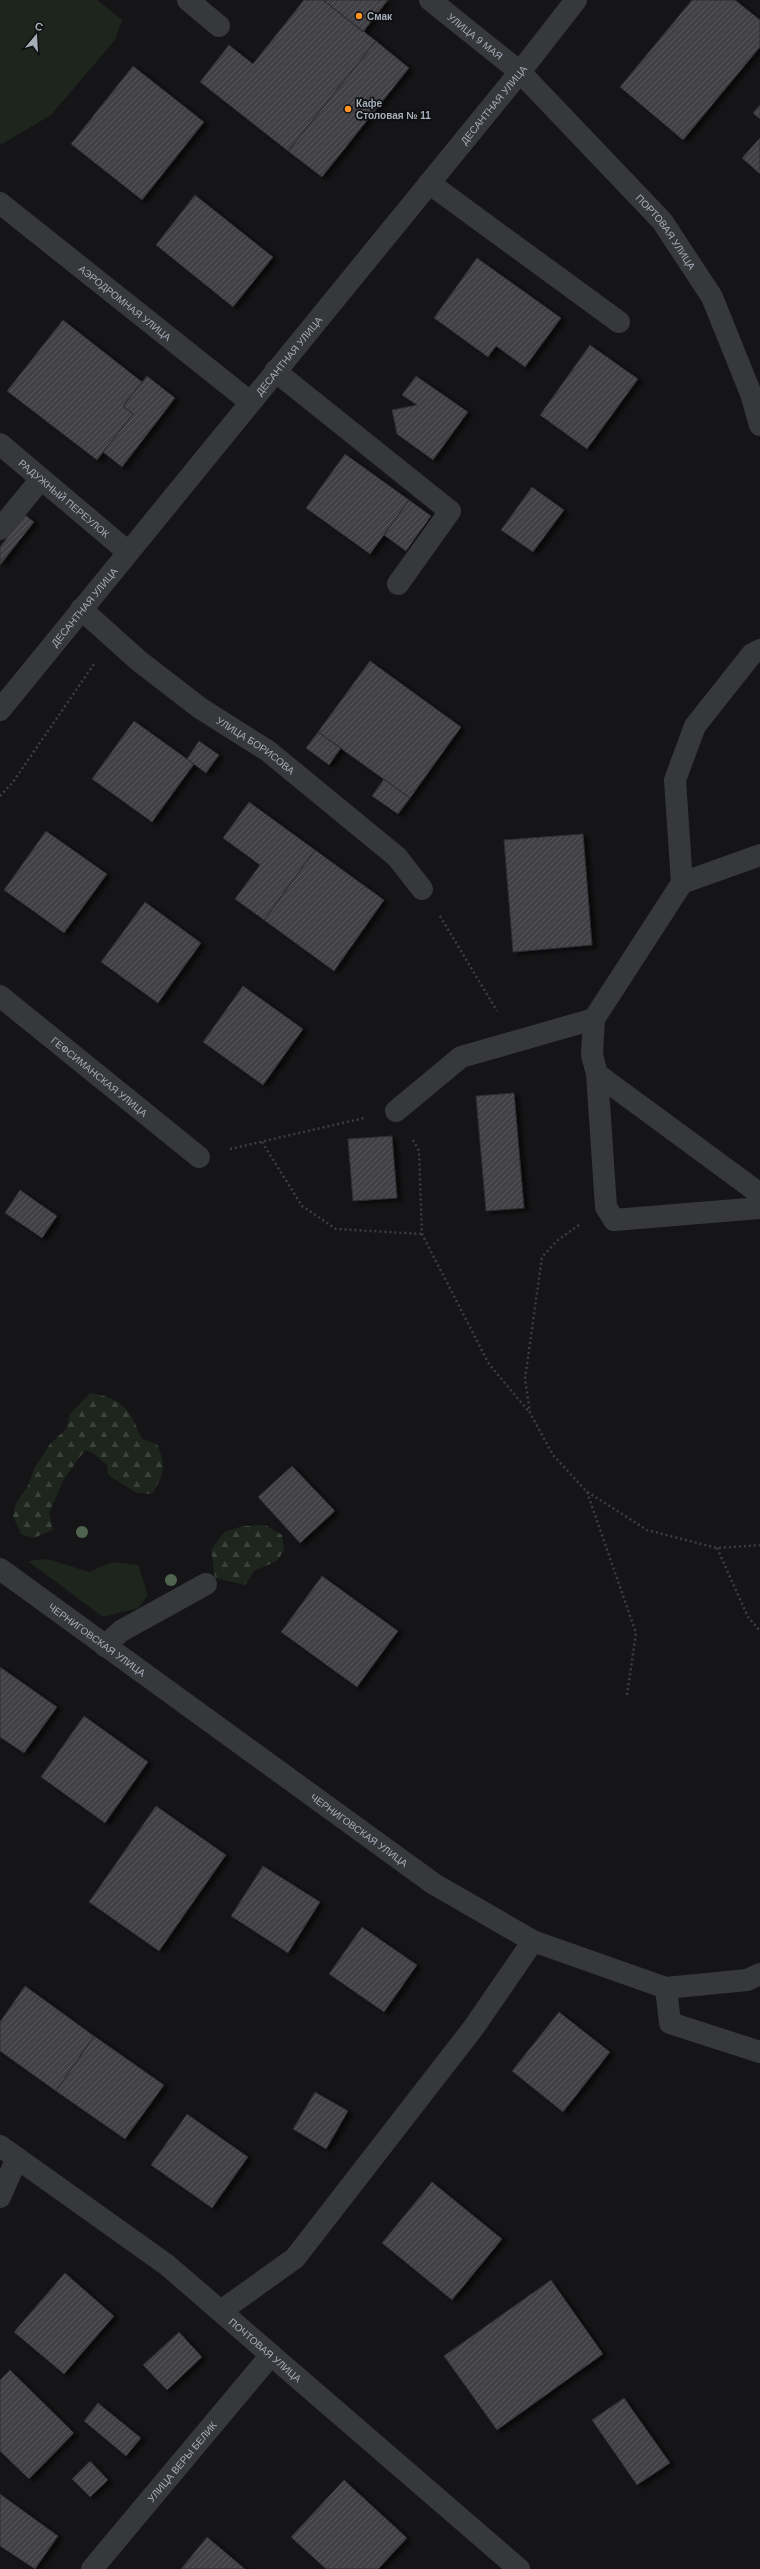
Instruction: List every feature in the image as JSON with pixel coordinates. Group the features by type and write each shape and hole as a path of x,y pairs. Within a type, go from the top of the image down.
{"street":[{"path":"188,0 219,26"},
{"name":"УЛИЦА 9 МАЯ","path":"430,0 520,72"},
{"name":"ДЕСАНТНАЯ УЛИЦА","path":"0,710 520,72 576,0"},
{"name":"ПОРТОВАЯ УЛИЦА","path":"520,72 662,221 712,297 756,396 760,425"},
{"path":"429,183 619,322"},
{"name":"АЭРОДРОМНАЯ УЛИЦА","path":"0,203 250,402"},
{"path":"275,371 450,511 398,584"},
{"name":"РАДУЖНЫЙ ПЕРЕУЛОК","path":"0,444 128,552"},
{"path":"0,529 41,479"},
{"name":"УЛИЦА БОРИСОВА","path":"81,609 138,661 200,708 274,756 397,857 422,888"},
{"path":"760,650 752,654 695,726 675,780 682,883 594,1019 592,1055 597,1074 606,1207 614,1220 760,1208"},
{"path":"682,883 760,856"},
{"name":"ГЕФСИМАНСКАЯ УЛИЦА","path":"0,996 199,1156"},
{"path":"396,1110 461,1057 594,1019"},
{"path":"597,1074 760,1194"},
{"name":"ЧЕРНИГОВСКАЯ УЛИЦА","path":"0,1569 434,1884 533,1941 666,1988 747,1980 760,1974"},
{"path":"105,1646 121,1631 206,1584"},
{"path":"221,2311 294,2258 474,2027 533,1941"},
{"path":"666,1988 670,2023 760,2052"},
{"path":"0,2197 9,2152"},
{"name":"ПОЧТОВАЯ УЛИЦА","path":"9,2152 167,2265 518,2569"},
{"name":"УЛИЦА ВЕРЫ БЕЛИК","path":"92,2569 271,2355"}],"path":[{"path":"0,796 13,782 112,637"},
{"path":"422,888 493,1002 513,1042"},
{"path":"199,1156 396,1110 419,1151 422,1234 489,1364 530,1413 553,1455 586,1491 647,1530 717,1548 760,1545"},
{"path":"262,1142 302,1206 336,1229 422,1234"},
{"path":"530,1413 525,1379 542,1257 558,1240 606,1207"},
{"path":"586,1491 636,1633 627,1695"},
{"path":"717,1548 748,1617 760,1632"}],"green space":[{"path":"0,0 97,0 122,20 115,40 51,115 2,144 0,143"},
{"path":"90,1393 102,1395 118,1402 129,1413 142,1439 157,1444 163,1465 163,1470 159,1481 152,1494 137,1493 108,1475 107,1465 93,1453 85,1450 64,1479 49,1513 53,1530 33,1538 21,1534 13,1516 16,1503 28,1486 34,1469 50,1444 66,1429 70,1414"},
{"path":"265,1525 282,1535 284,1550 277,1561 254,1571 245,1585 215,1578 211,1550 224,1532 243,1526"},
{"path":"48,1559 89,1572 112,1562 138,1565 148,1595 138,1608 103,1617 28,1561"}],"building":[{"path":"304,0 323,0 376,41 288,151 200,82 229,45 253,64"},
{"name":"Смак","path":"323,0 388,0 363,32"},
{"path":"692,0 735,0 760,20 760,47 683,140 620,87"},
{"name":"Кафе Столовая № 11","path":"376,41 409,68 322,177 288,151"},
{"path":"133,66 204,122 142,200 71,144"},
{"path":"760,105 760,119 753,113"},
{"path":"760,138 760,174 742,158"},
{"path":"195,195 273,257 233,307 156,245"},
{"path":"477,258 561,318 525,367 496,346 488,357 434,318"},
{"path":"63,320 142,382 123,406 133,414 97,460 7,391"},
{"path":"590,345 638,379 587,449 540,415"},
{"path":"147,376 175,398 122,467 103,452 133,414 123,406"},
{"path":"416,376 468,412 433,460 397,434 392,410 417,405 402,395"},
{"path":"345,454 409,500 370,554 306,508"},
{"path":"532,487 564,510 533,552 501,530"},
{"path":"409,500 431,516 406,551 384,535"},
{"path":"25,515 34,522 0,565 0,547"},
{"path":"370,661 461,727 410,798 318,732"},
{"path":"134,721 194,764 152,822 92,779"},
{"path":"318,732 341,748 329,765 306,748"},
{"path":"199,741 219,755 206,773 187,759"},
{"path":"384,779 410,798 398,814 372,796"},
{"path":"249,802 315,850 264,920 235,899 260,865 223,838"},
{"path":"46,831 107,874 64,933 4,890"},
{"path":"583,834 592,945 513,952 504,840"},
{"path":"315,850 384,900 334,971 264,920"},
{"path":"145,902 201,943 158,1003 101,962"},
{"path":"243,986 303,1029 263,1085 203,1042"},
{"path":"514,1093 524,1208 486,1211 476,1096"},
{"path":"392,1136 397,1198 353,1201 348,1139"},
{"path":"20,1190 57,1216 42,1238 5,1213"},
{"path":"292,1466 335,1511 300,1543 258,1497"},
{"path":"322,1576 398,1631 357,1687 281,1632"},
{"path":"0,1667 57,1707 24,1753 0,1737"},
{"path":"84,1716 148,1762 105,1823 41,1777"},
{"path":"156,1806 226,1855 159,1951 89,1902"},
{"path":"263,1866 320,1902 288,1953 231,1916"},
{"path":"362,1927 417,1965 384,2012 329,1974"},
{"path":"25,1986 94,2036 56,2091 0,2051 0,2022"},
{"path":"559,2012 610,2052 563,2112 512,2071"},
{"path":"94,2036 164,2085 125,2139 56,2091"},
{"path":"315,2092 348,2111 326,2149 293,2129"},
{"path":"187,2114 248,2157 212,2208 151,2165"},
{"path":"432,2182 502,2239 452,2300 382,2243"},
{"path":"65,2273 114,2316 64,2374 14,2332"},
{"path":"551,2280 603,2354 497,2430 444,2356"},
{"path":"179,2332 202,2357 167,2390 143,2365"},
{"path":"10,2370 74,2433 29,2479 0,2451 0,2380"},
{"path":"624,2398 670,2463 637,2485 592,2420"},
{"path":"98,2403 141,2438 126,2456 84,2421"},
{"path":"90,2461 108,2480 90,2497 72,2479"},
{"path":"344,2480 407,2538 378,2569 326,2569 291,2537"},
{"path":"0,2494 58,2536 35,2569 0,2546"},
{"path":"207,2537 245,2569 181,2569"}],"place":[{"name":"Смак","path":"359,16"},
{"name":"Кафе Столовая № 11","path":"348,109"}]}
